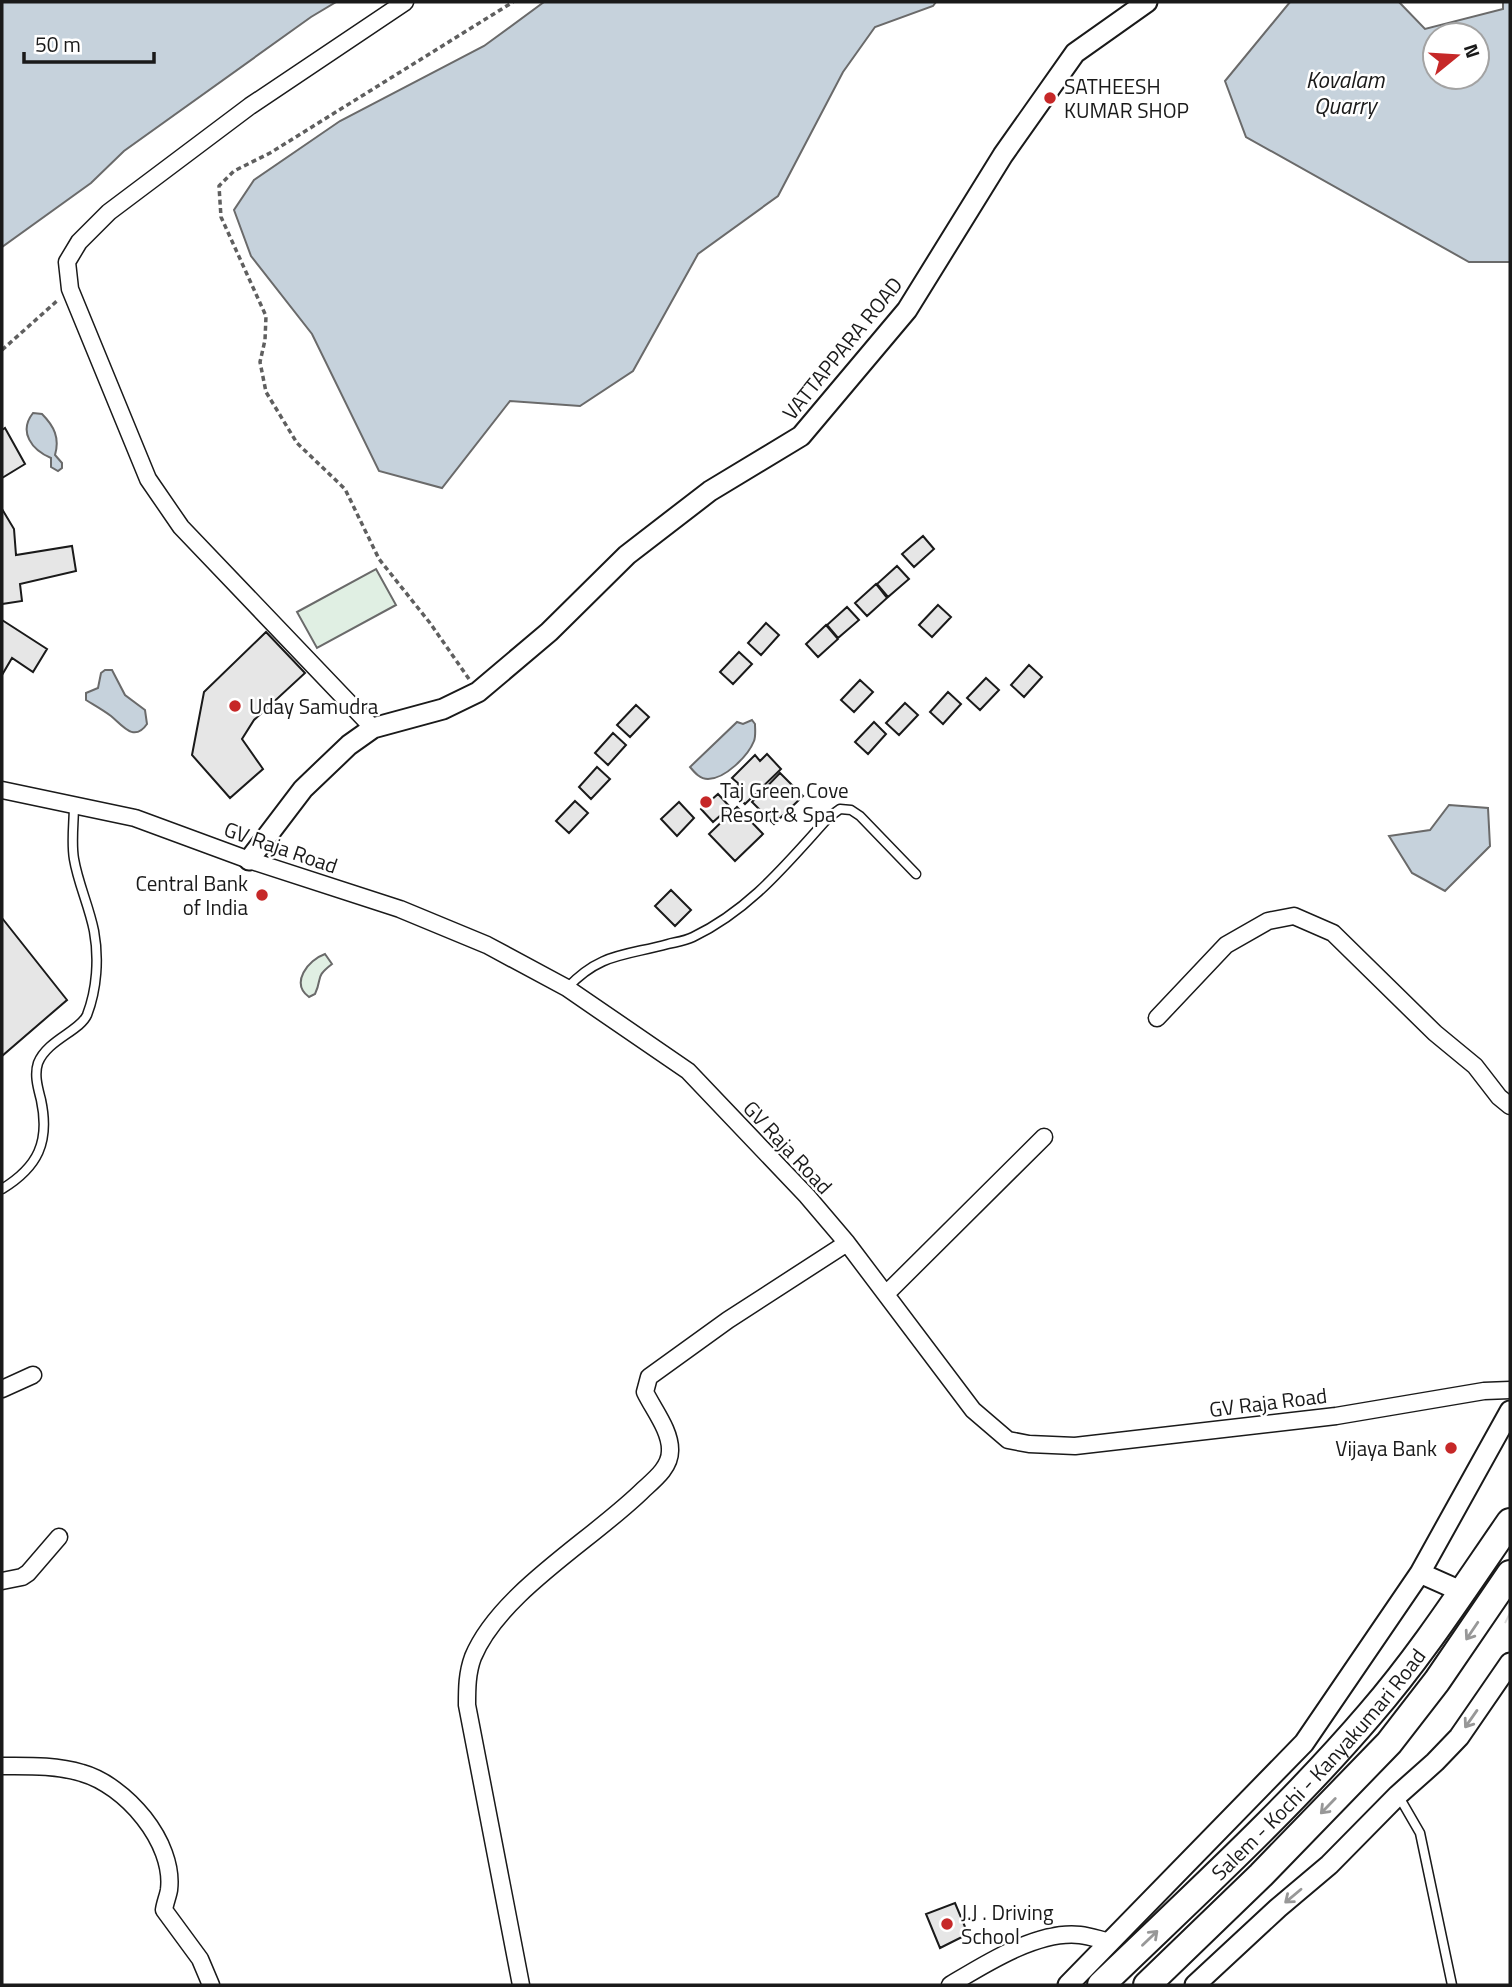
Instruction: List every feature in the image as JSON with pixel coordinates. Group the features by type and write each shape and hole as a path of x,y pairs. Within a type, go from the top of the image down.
{"highway":[{"name":"Salem - Kochi - Kanyakumari Road","path":"1101,1985 1291,1800 1369,1715 1413,1662 1510,1522"},
{"name":"Salem - Kochi - Kanyakumari Road","path":"1147,1985 1261,1875 1388,1743 1437,1681 1510,1574"}],"street":[{"path":"373,728 181,527 148,479 70,289 67,262 79,242 109,212 250,106 405,2"},
{"name":"VATTAPPARA ROAD","path":"249,860 303,789 349,745 373,728 443,709 478,692 553,628 627,555 710,491 801,436 907,310 1003,155 1075,53 1147,2"},
{"name":"GV Raja Road","path":"2,790 135,818 249,860 400,909 487,945 567,988 688,1071 807,1196 847,1243 973,1410 1008,1440 1029,1444 1075,1446 1336,1416 1484,1391 1510,1390"},
{"path":"1157,1018 1226,945 1268,921 1294,916 1333,933 1435,1033 1475,1066 1499,1097 1510,1106"},
{"path":"886,1294 1044,1137"},
{"path":"521,1985 467,1705 467,1681 473,1657 513,1600 634,1499 663,1470 671,1452 668,1436 645,1392 649,1377 728,1320 847,1243"},
{"path":"2,1389 33,1374"},
{"path":"1068,1985 1304,1743 1420,1573 1510,1411"},
{"path":"2,1581 29,1573 59,1537"},
{"path":"1420,1573 1455,1589"},
{"path":"1195,1985 1278,1908 1329,1866 1459,1737 1510,1663"},
{"path":"2,1766 45,1767 83,1773 104,1783 139,1810 153,1830 169,1872 169,1891 164,1910 200,1959 211,1985"},
{"path":"950,1985 986,1963 1031,1943 1077,1935 1111,1942"}],"lane":[{"path":"2,1189 32,1165 40,1150 44,1132 42,1104 36,1078 38,1063 48,1047 86,1018 96,979 94,930 74,857 74,805"},
{"path":"567,988 583,971 613,956 691,938 743,908 764,889 829,817 840,809 851,810 860,816 916,874"},
{"path":"1398,1795 1420,1833 1452,1985"}],"path":[{"path":"478,692 430,623 379,559 345,489 297,443 266,392 260,362 265,340 266,316 221,217 219,186 234,171 270,153 513,2"},
{"path":"2,350 70,289"}],"green space":[{"path":"376,569 396,605 317,648 297,612"},
{"path":"325,954 332,964 321,975 315,994 309,997 301,985 301,979 307,967"}],"water":[{"path":"2,2 336,2 311,17 124,151 91,183 2,247"},
{"path":"544,2 936,2 933,6 875,27 843,72 778,196 698,254 633,371 580,406 510,401 442,488 379,471 312,334 251,256 234,210 254,180 340,121 484,46"},
{"name":"Kovalam Quarry","path":"1290,2 1399,2 1421,25 1421,91 1491,91 1491,21 1456,21 1503,9 1503,2 1510,2 1510,262 1469,262 1246,137 1225,81"},
{"path":"33,413 42,414 55,433 55,455 62,463 62,468 58,471 51,467 51,458 44,455 29,440 27,427"},
{"path":"112,670 125,695 145,710 147,724 137,732 128,731 86,700 86,693 98,688 101,673"},
{"path":"752,720 755,724 754,741 741,760 728,771 715,778 705,779 690,767 737,722 743,724"},
{"path":"1449,805 1488,808 1490,846 1445,891 1412,873 1389,836 1430,830"}],"building":[{"path":"5,428 25,464 2,478 2,430"},
{"path":"2,509 14,529 16,555 72,546 76,571 20,584 22,601 2,604"},
{"path":"923,536 934,549 914,567 902,554"},
{"path":"897,566 909,579 888,597 877,584"},
{"path":"876,584 887,598 867,616 855,603"},
{"path":"938,605 951,617 932,637 919,625"},
{"path":"847,607 859,620 838,638 827,625"},
{"path":"2,620 47,649 33,672 12,658 2,675"},
{"path":"766,623 779,635 761,655 748,643"},
{"path":"826,625 838,639 818,657 806,644"},
{"name":"Uday Samudra","path":"266,632 305,673 254,720 242,739 263,769 230,798 192,755 204,692"},
{"path":"739,652 752,664 733,684 720,672"},
{"path":"1029,665 1042,677 1024,697 1011,685"},
{"path":"986,678 999,690 980,710 967,698"},
{"path":"860,680 873,692 854,712 841,700"},
{"path":"948,692 961,704 943,724 930,712"},
{"path":"905,703 918,715 899,735 886,723"},
{"path":"636,705 649,717 630,737 617,725"},
{"path":"874,722 886,734 868,754 855,742"},
{"path":"613,733 626,745 608,765 595,753"},
{"path":"767,754 781,769 745,804 732,791 739,784 732,778 755,755 760,761"},
{"path":"597,767 610,779 591,799 579,787"},
{"path":"780,773 803,796 774,824 752,802"},
{"path":"718,794 730,807 713,822 701,809"},
{"path":"575,801 588,813 569,833 556,821"},
{"path":"679,802 694,818 677,836 661,819"},
{"path":"737,807 763,834 735,861 709,834"},
{"path":"671,890 691,910 675,926 655,906"},
{"path":"2,918 67,1000 2,1056"},
{"name":"J.J . Driving School","path":"955,1903 968,1934 940,1948 926,1914"}],"tunnel":[{"path":"1456,1589 1510,1615"}],"place":[{"name":"SATHEESH KUMAR SHOP","path":"1050,98"},
{"name":"Uday Samudra","path":"235,706"},
{"name":"Taj Green Cove Resort & Spa","path":"706,802"},
{"name":"Central Bank of India","path":"262,895"},
{"name":"Vijaya Bank","path":"1451,1448"},
{"name":"J.J . Driving School","path":"947,1924"}]}
